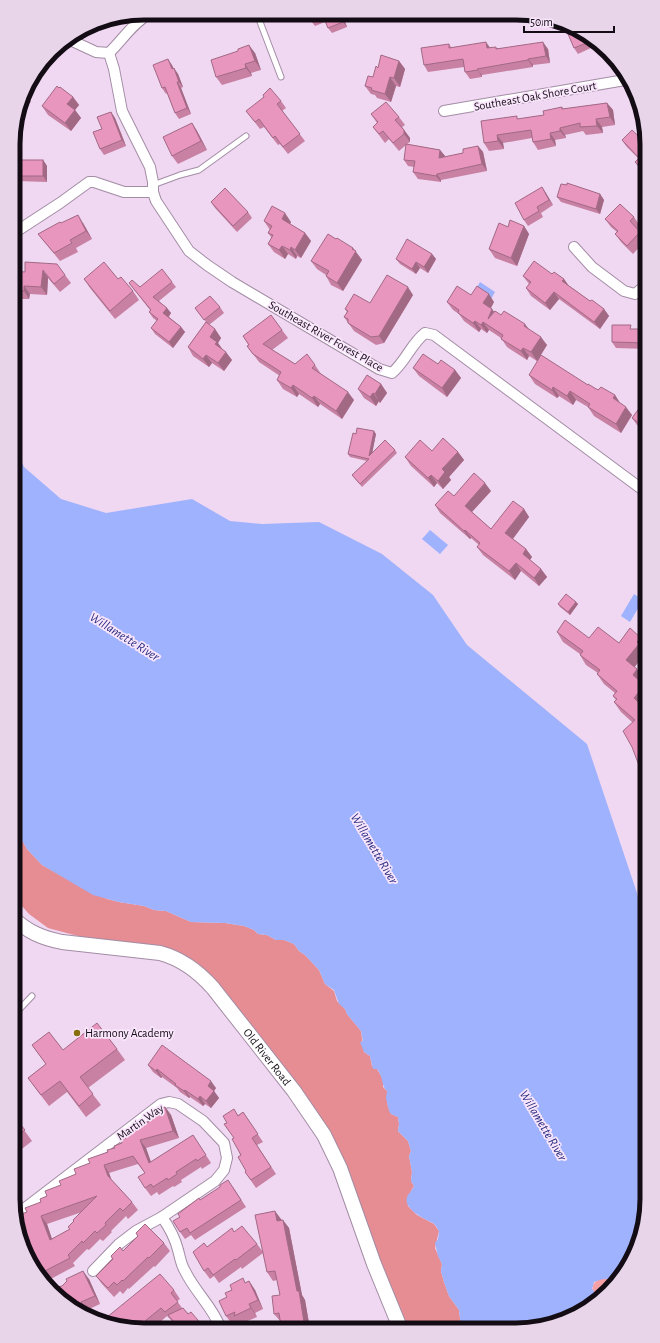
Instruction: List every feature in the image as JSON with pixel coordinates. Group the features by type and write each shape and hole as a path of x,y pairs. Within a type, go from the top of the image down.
{"street":[{"path":"75,42 96,52 109,53 140,20"},
{"name":"Southeast River Forest Place","path":"109,53 114,69 122,111 150,167 156,201 189,251 232,282 379,369 392,373 399,367 416,340 425,333 434,335 640,488"},
{"name":"Southeast Oak Shore Court","path":"444,112 622,81"},
{"path":"20,226 60,203 88,182 94,182 124,192 153,188"},
{"path":"574,247 592,266 624,291 635,294 640,290"},
{"name":"Old River Road","path":"20,924 28,930 50,940 160,953 172,956 189,965 214,988 294,1091 324,1135 340,1168 374,1264 398,1323"},
{"name":"Martin Way","path":"21,1211 161,1104 169,1102 178,1104 203,1121 224,1143 227,1158 224,1170 215,1180 162,1217 136,1231 119,1244 94,1271"},
{"path":"162,1217 175,1239 183,1269 193,1286 205,1300 219,1323"}],"lane":[{"path":"258,20 281,76"},
{"path":"153,188 180,175 199,170 246,136"},
{"path":"20,1009 32,996"}],"shaded area":[{"path":"20,836 27,849 42,865 107,899 144,906 154,910 166,911 191,922 225,923 244,926 254,930 258,934 267,935 276,940 284,940 294,944 299,951 305,955 319,970 325,984 334,991 337,1001 345,1009 347,1014 361,1031 364,1052 370,1056 372,1066 377,1069 383,1079 383,1087 387,1091 387,1103 391,1114 398,1117 398,1131 408,1141 411,1151 409,1156 412,1172 411,1181 414,1186 407,1198 408,1206 417,1215 434,1224 439,1231 435,1248 442,1264 441,1271 449,1296 459,1310 461,1323 402,1323 333,1144 205,970 48,928 29,914 20,904"},
{"path":"603,1278 610,1279 604,1287 592,1296 593,1286"}],"water":[{"path":"480,282 495,292 491,299 476,289"},
{"name":"Willamette River","path":"20,458 24,467 61,499 106,513 192,499 230,521 262,524 319,522 382,554 433,595 467,645 587,744 637,893 640,909 640,1207 638,1223 631,1246 614,1274 610,1279 594,1282 592,1289 594,1291 594,1295 571,1310 556,1316 540,1321 524,1323 461,1323 459,1310 449,1296 441,1271 442,1264 438,1256 435,1243 438,1239 439,1231 434,1224 420,1216 408,1206 407,1197 414,1186 411,1181 412,1172 409,1156 411,1151 408,1141 398,1131 398,1117 391,1114 389,1111 386,1098 387,1091 384,1087 379,1072 377,1069 373,1069 370,1056 364,1052 360,1042 363,1041 361,1031 347,1014 345,1009 339,1004 334,990 325,984 319,970 305,955 299,951 294,944 284,940 276,940 267,935 258,934 254,930 244,926 225,923 191,922 166,911 154,910 144,906 119,902 93,895 42,865 27,849 20,837"},
{"path":"430,530 448,545 440,554 422,539"},
{"path":"634,594 640,598 640,605 630,622 621,616"}],"building":[{"path":"325,20 342,20 343,22 328,28"},
{"path":"567,31 587,43 574,48"},
{"path":"486,42 487,48 496,47 496,49 543,42 546,56 465,72 463,59 424,65 421,48 449,44 449,48"},
{"path":"249,45 255,61 245,64 246,68 216,77 211,60 238,51 238,49"},
{"path":"381,55 399,61 394,78 390,77 385,94 371,90 372,88 365,86 368,76 373,77 376,66 378,68"},
{"path":"168,59 172,69 174,68 179,82 177,82 187,108 175,113 165,87 162,88 153,65"},
{"path":"57,86 73,97 67,104 75,110 65,123 42,106"},
{"path":"270,88 281,101 277,104 300,134 283,147 275,136 273,138 259,119 255,122 246,111 264,97 263,95"},
{"path":"386,102 399,117 395,120 404,130 404,134 393,143 383,131 379,134 373,127 378,122 371,114"},
{"path":"607,103 610,117 596,119 597,126 580,127 580,123 560,128 560,131 550,133 551,139 533,142 531,130 497,135 498,141 484,143 481,121 517,116 517,119 544,115 543,111 562,107 562,109"},
{"path":"111,112 122,140 100,149 93,132 102,129 97,117"},
{"path":"192,123 201,141 172,156 163,137"},
{"path":"632,130 640,137 640,167 635,162 639,158 622,140"},
{"path":"406,144 440,150 439,158 463,153 463,149 478,146 482,164 437,174 436,176 413,172 415,161 404,160"},
{"path":"20,160 43,160 43,176 20,176"},
{"path":"567,183 600,194 596,209 557,197 561,184 567,185"},
{"path":"542,187 549,200 537,207 539,211 524,220 515,203"},
{"path":"225,188 248,212 233,226 211,202"},
{"path":"620,204 634,217 630,221 640,232 627,246 615,234 618,231 605,219"},
{"path":"272,206 285,213 282,219 305,233 295,250 291,247 290,250 282,246 279,250 268,244 273,235 268,233 272,226 264,221"},
{"path":"78,215 86,231 70,240 72,243 54,253 38,234 60,222 61,223"},
{"path":"510,220 524,226 511,258 489,249 499,223 508,227"},
{"path":"328,234 336,239 337,238 356,251 337,283 326,276 329,271 311,261"},
{"path":"407,239 432,254 424,267 416,262 412,269 396,259"},
{"path":"534,261 552,274 554,272 564,279 562,281 604,309 594,322 554,292 545,303 526,288 531,282 523,276"},
{"path":"25,262 57,264 65,275 54,284 43,270 41,287 24,286 24,291 20,291 20,272 25,272"},
{"path":"104,262 118,279 121,277 133,291 110,311 84,279"},
{"path":"162,269 172,282 153,297 167,308 163,313 181,327 169,342 151,328 158,319 149,312 151,310 129,283 132,280 140,287"},
{"path":"387,275 408,287 379,336 371,337 348,323 348,319 344,317 348,311 345,309 354,294 370,303"},
{"path":"457,286 471,295 477,286 489,294 483,303 492,309 488,319 495,311 501,315 504,311 525,324 524,326 541,337 531,352 523,348 521,351 501,339 503,335 483,322 481,325 475,321 473,323 458,313 459,310 447,302"},
{"path":"210,296 220,307 204,320 195,308"},
{"path":"271,315 282,330 263,344 295,364 307,354 315,365 312,368 348,392 336,411 314,396 312,398 293,385 291,388 277,380 281,372 253,354 247,346 249,345 243,336"},
{"path":"206,322 215,329 210,337 217,342 215,344 226,352 218,363 206,355 203,359 188,347"},
{"path":"612,325 631,325 630,329 640,329 640,343 612,342"},
{"path":"423,354 438,364 441,360 455,370 442,388 413,368"},
{"path":"541,355 588,385 598,390 601,387 615,395 613,398 626,407 616,424 588,407 590,404 570,391 567,396 553,387 552,390 529,375"},
{"path":"367,375 381,384 375,394 373,393 370,397 358,389"},
{"path":"640,407 640,424 632,418"},
{"path":"357,428 374,431 369,456 385,440 395,450 360,484 352,475 369,459 348,454 353,433 356,434"},
{"path":"443,438 458,452 442,469 445,472 438,481 431,475 428,478 405,457 420,440 432,451"},
{"path":"474,473 485,483 465,506 491,529 513,501 524,509 505,533 526,549 523,554 541,569 534,578 516,563 509,571 477,547 480,543 435,505 448,491 454,496"},
{"path":"566,594 576,602 568,612 558,604"},
{"path":"565,620 589,638 598,627 619,643 630,628 640,637 637,642 639,644 626,660 637,669 633,675 640,681 640,691 634,698 640,704 640,768 632,747 623,731 635,720 614,702 617,699 613,696 617,691 597,674 600,670 580,655 583,651 557,632"},
{"path":"97,1023 117,1049 80,1077 93,1094 79,1106 60,1081 41,1095 28,1078 46,1064 32,1045 49,1032 63,1050"},
{"path":"162,1045 211,1081 208,1086 214,1091 206,1101 200,1096 198,1099 185,1090 184,1091 157,1069 156,1071 148,1065"},
{"path":"165,1107 173,1131 140,1140 149,1163 193,1135 206,1155 197,1161 196,1159 176,1172 177,1174 168,1180 167,1178 153,1187 151,1184 145,1188 138,1177 145,1173 133,1156 104,1165 108,1176 132,1202 123,1211 120,1208 105,1223 106,1225 97,1233 95,1231 83,1243 82,1241 68,1255 70,1258 44,1271 29,1246 22,1223 21,1214 27,1212 25,1208 41,1202 40,1199 47,1196 45,1191 61,1185 59,1181 76,1174 74,1169 90,1163 88,1159 115,1148 114,1146 122,1143 121,1140 128,1137 127,1133 137,1129 150,1121 149,1118 157,1115 155,1110","holes":["97,1196 73,1220 74,1221 68,1227 70,1229 50,1240 41,1216"]},
{"path":"234,1109 238,1116 243,1112 258,1134 252,1138 271,1167 251,1180 245,1172 246,1171 238,1157 241,1155 232,1139 234,1138 224,1124 227,1123 223,1116"},
{"path":"20,1124 25,1130 20,1134"},
{"path":"228,1180 241,1200 190,1233 187,1228 180,1232 173,1221 180,1217 178,1214 199,1198 200,1200"},
{"path":"275,1211 277,1221 283,1220 297,1291 299,1291 304,1322 281,1323 279,1313 274,1314 272,1296 280,1295 275,1271 267,1272 255,1215"},
{"path":"145,1224 164,1243 123,1281 122,1280 117,1285 114,1282 108,1288 96,1276 113,1259 111,1256 120,1247 123,1251 138,1236 136,1233"},
{"path":"242,1226 257,1244 213,1275 208,1268 204,1271 193,1252 204,1243 207,1247 232,1228 234,1232"},
{"path":"83,1271 95,1296 81,1302 82,1306 56,1287 62,1286 67,1281 66,1279"},
{"path":"160,1274 174,1290 171,1293 178,1302 165,1312 161,1308 143,1323 136,1323 134,1320 132,1322 128,1322 107,1317"},
{"path":"243,1278 245,1283 249,1281 258,1300 249,1304 251,1308 234,1316 235,1312 226,1316 219,1301 227,1297 225,1293 232,1290 230,1285"},
{"path":"183,1308 188,1314 191,1312 200,1323 173,1323 174,1322 168,1315"}],"place":[{"name":"Harmony Academy","path":"77,1033"}]}
